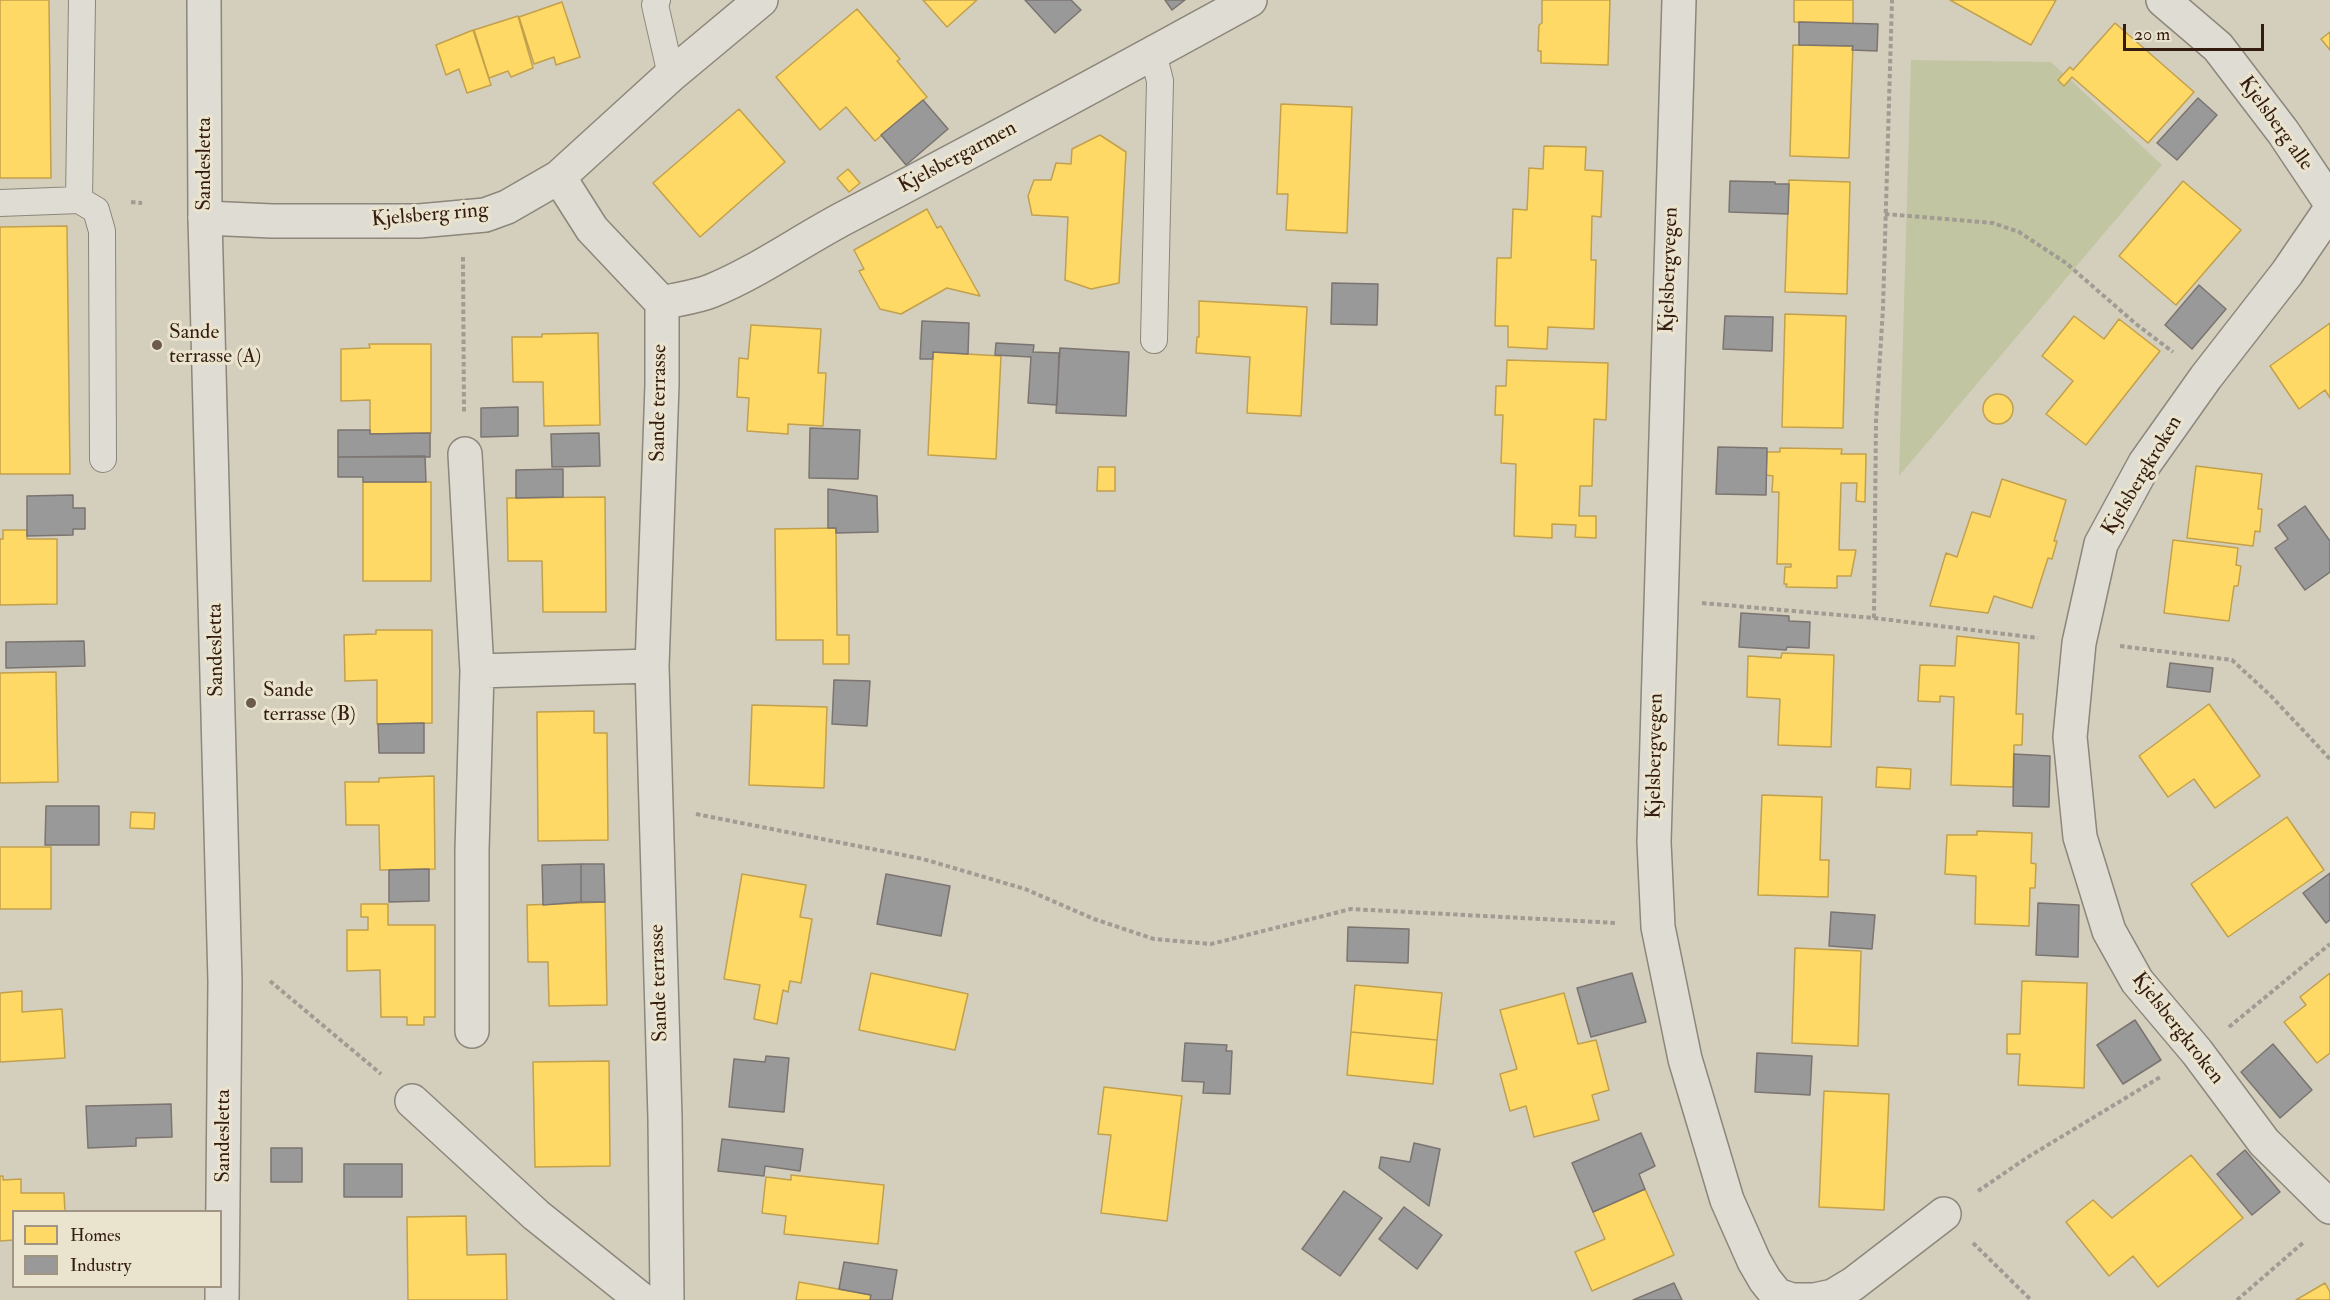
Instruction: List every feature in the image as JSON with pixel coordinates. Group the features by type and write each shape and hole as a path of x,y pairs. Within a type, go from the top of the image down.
{"street":[{"name":"Sandesletta","path":"204,0 205,218 225,982 222,1300"},
{"name":"Kjelsberg ring","path":"205,218 387,222 485,215 507,207 559,177 671,75 761,0"},
{"name":"Kjelsbergarmen","path":"662,303 708,292 775,259 846,217 964,156 1250,0"},
{"name":"Kjelsbergvegen","path":"1679,0 1654,842 1658,927 1685,1059 1727,1200 1754,1261 1777,1294 1792,1300 1814,1300 1833,1296 1944,1214"},
{"name":"Kjelsberg alle","path":"2163,0 2218,47 2283,132 2330,202"},
{"path":"559,177 592,229 662,303"},
{"name":"Kjelsbergkroken","path":"2330,210 2286,273 2206,376 2145,463 2101,544 2079,643 2070,737 2080,837 2109,931 2136,981 2197,1052 2264,1142 2330,1207"},
{"name":"Sande terrasse","path":"662,303 662,385 652,666 666,1153 667,1300"},
{"path":"465,454 477,671 472,850 472,1031"},
{"path":"477,671 652,666"},
{"path":"412,1101 536,1215 642,1300"}],"lane":[{"path":"79,200 82,0"},
{"path":"657,0 655,5 671,75"},
{"path":"1153,53 1160,81 1154,340"},
{"path":"0,202 79,200 96,210 102,231 103,459"}],"path":[{"path":"1874,618 1876,421 1883,308 1892,0"},
{"path":"1885,214 1994,223 2019,232 2066,263 2136,324 2206,376"},
{"path":"464,217 462,337 465,454"},
{"path":"1660,600 1874,618 2079,643 2165,650 2232,660 2270,695 2330,759"},
{"path":"655,805 782,833 923,860 1025,889 1094,919 1154,939 1211,944 1351,909 1658,927"},
{"path":"2031,1300 1944,1214 2028,1157 2160,1078 2260,1003 2330,944"},
{"path":"270,981 412,1101"},
{"path":"2237,1300 2311,1235"}],"green space":[{"path":"1911,60 2051,62 2162,165 1899,476"}],"building: Homes":[{"path":"0,0 49,0 51,178 0,178"},
{"path":"923,0 977,0 947,27"},
{"path":"1542,0 1610,0 1608,65 1541,63 1541,51 1538,51"},
{"path":"1794,0 1853,0 1853,24 1794,22"},
{"path":"1950,0 2056,0 2031,45"},
{"path":"562,2 580,57 556,65 554,57 534,64 519,17"},
{"path":"857,9 900,59 897,61 927,97 875,141 846,107 820,130 776,77"},
{"path":"518,16 533,68 511,77 508,71 489,78 474,30"},
{"path":"2115,23 2194,92 2148,143 2072,77 2064,86 2058,80 2070,67 2073,70"},
{"path":"473,30 491,85 467,93 459,69 446,75 436,45"},
{"path":"2330,32 2330,50 2321,39"},
{"path":"1793,45 1853,46 1849,158 1790,156"},
{"path":"1281,104 1352,107 1347,233 1286,230 1288,194 1277,194"},
{"path":"739,109 785,162 700,237 653,183"},
{"path":"1100,135 1126,152 1119,283 1091,289 1065,280 1068,217 1032,215 1028,196 1034,180 1051,180 1056,163 1071,164 1072,149"},
{"path":"1544,146 1586,147 1585,170 1603,171 1601,217 1592,216 1591,260 1596,260 1594,329 1548,327 1547,349 1508,347 1508,326 1495,326 1497,258 1511,258 1513,209 1527,210 1529,168 1543,169"},
{"path":"848,169 860,183 849,192 837,178"},
{"path":"1789,180 1850,182 1847,294 1785,292"},
{"path":"2183,181 2241,230 2176,305 2119,256"},
{"path":"927,209 937,228 941,226 980,296 947,288 901,314 880,309 859,271 864,269 854,250"},
{"path":"67,226 70,474 0,474 0,227"},
{"path":"1199,301 1307,307 1301,416 1247,413 1250,357 1196,353 1197,337 1199,337"},
{"path":"1785,314 1846,316 1843,428 1782,427"},
{"path":"2074,316 2104,339 2119,319 2160,351 2086,445 2046,414 2073,381 2042,356"},
{"path":"2330,323 2330,398 2325,390 2299,409 2270,366"},
{"path":"751,325 821,329 818,373 826,373 823,426 788,424 788,434 747,431 749,398 737,397 739,358 748,359"},
{"path":"598,333 600,425 544,426 543,382 513,382 512,337"},
{"path":"369,344 431,344 431,433 370,434 370,400 341,401 341,349 370,348"},
{"path":"933,352 1001,356 996,459 928,455"},
{"path":"1507,360 1608,363 1606,420 1594,419 1592,486 1580,486 1579,516 1596,516 1596,538 1575,537 1576,525 1552,524 1552,538 1514,536 1516,464 1501,463 1503,415 1495,415 1496,386 1506,386"},
{"path":"1998,394 2004,395 2012,403 2012,415 2004,423 1998,424 1992,423 1984,415 1983,409 1984,403 1992,395"},
{"path":"1780,448 1842,449 1841,454 1866,454 1865,502 1856,501 1857,483 1841,483 1839,550 1856,550 1851,576 1837,576 1837,588 1786,587 1787,584 1784,584 1785,567 1791,567 1791,564 1777,564 1779,492 1772,492 1773,476 1766,475 1767,452 1780,452"},
{"path":"2196,466 2262,474 2258,509 2262,509 2260,532 2255,531 2253,546 2187,538"},
{"path":"1098,467 1115,467 1115,491 1097,491"},
{"path":"2002,479 2066,500 2054,541 2057,541 2052,559 2048,558 2032,608 1994,596 1988,613 1930,606 1946,553 1957,557 1972,512 1990,517"},
{"path":"363,482 431,482 431,581 363,581"},
{"path":"605,497 606,612 543,612 542,561 508,561 507,498"},
{"path":"836,528 837,635 849,635 849,664 823,664 823,640 776,640 775,529"},
{"path":"3,530 27,530 27,539 57,539 57,604 0,605 0,539 3,539"},
{"path":"2173,540 2238,548 2236,565 2241,566 2238,586 2234,586 2229,621 2164,613"},
{"path":"376,630 432,630 432,723 377,724 377,680 345,681 344,635 376,634"},
{"path":"1957,636 2019,643 2016,714 2023,714 2022,745 2014,745 2013,787 1951,785 1954,697 1940,696 1940,702 1918,701 1920,665 1955,666"},
{"path":"1782,653 1834,655 1831,747 1778,745 1780,699 1747,697 1748,656 1781,658"},
{"path":"56,672 58,782 0,783 0,673"},
{"path":"2209,704 2260,776 2215,808 2194,779 2168,797 2139,756"},
{"path":"752,705 827,707 824,788 749,785"},
{"path":"594,711 594,733 607,733 608,840 538,841 537,712"},
{"path":"1877,767 1911,769 1910,789 1876,787"},
{"path":"434,776 435,869 380,870 379,825 346,825 345,782 379,782 379,778"},
{"path":"1762,795 1822,797 1820,860 1829,860 1828,897 1758,895"},
{"path":"131,812 155,813 154,829 130,828"},
{"path":"2287,817 2324,870 2228,937 2191,884"},
{"path":"1977,831 2032,833 2031,863 2036,864 2035,888 2030,888 2029,926 1975,924 1976,876 1945,874 1947,835 1977,835"},
{"path":"0,847 51,847 51,909 0,909"},
{"path":"742,874 806,885 800,917 812,919 801,983 790,981 788,992 783,990 777,1024 754,1019 760,985 724,979"},
{"path":"605,902 607,1005 549,1006 548,962 528,962 527,905"},
{"path":"361,904 388,904 388,925 435,925 435,1017 424,1017 424,1025 407,1025 407,1017 381,1017 380,970 347,971 347,930 368,930 368,917 361,917"},
{"path":"1795,948 1861,951 1858,1046 1792,1043"},
{"path":"871,973 968,994 955,1050 859,1030"},
{"path":"2330,973 2330,1053 2317,1063 2284,1022 2306,1005 2300,997"},
{"path":"2022,981 2087,983 2084,1088 2018,1085 2020,1054 2007,1054 2007,1034 2020,1034"},
{"path":"1355,985 1442,993 1437,1040 1351,1032"},
{"path":"22,991 22,1012 62,1009 65,1058 0,1062 0,993"},
{"path":"1564,993 1578,1044 1596,1040 1609,1090 1592,1095 1599,1120 1534,1137 1526,1106 1510,1111 1500,1074 1517,1069 1500,1010"},
{"path":"1351,1032 1437,1040 1433,1084 1347,1075"},
{"path":"609,1061 610,1166 535,1167 533,1062"},
{"path":"1104,1087 1182,1096 1167,1221 1101,1213 1111,1135 1098,1134"},
{"path":"1824,1091 1889,1094 1884,1210 1819,1207"},
{"path":"2191,1155 2243,1218 2158,1287 2133,1256 2109,1276 2066,1222 2093,1200 2112,1218"},
{"path":"791,1175 884,1185 878,1244 784,1234 786,1216 762,1213 766,1177 791,1180"},
{"path":"0,1176 3,1176 3,1180 21,1179 21,1193 64,1193 65,1210 12,1210 12,1240 0,1241"},
{"path":"1645,1189 1674,1255 1592,1291 1575,1252 1605,1239 1593,1212"},
{"path":"466,1216 467,1255 506,1254 507,1300 408,1300 407,1217"},
{"path":"799,1282 871,1295 870,1300 796,1300"},
{"path":"2325,1283 2330,1292 2330,1300 2296,1300"}],"building: Industry":[{"path":"1025,0 1071,0 1081,10 1055,33"},
{"path":"1165,0 1185,0 1172,10"},
{"path":"1799,22 1878,24 1877,51 1852,50 1853,46 1799,45"},
{"path":"2198,98 2217,115 2177,160 2157,143"},
{"path":"923,100 948,129 906,165 881,135"},
{"path":"1730,181 1789,184 1788,214 1729,212"},
{"path":"1332,283 1378,284 1377,325 1331,324"},
{"path":"2199,285 2226,309 2192,349 2165,325"},
{"path":"1725,316 1773,317 1772,351 1723,349"},
{"path":"922,321 969,323 968,354 933,352 933,359 920,359"},
{"path":"996,343 1034,345 1033,352 1059,353 1057,405 1028,403 1031,357 995,355"},
{"path":"1060,348 1129,352 1126,416 1056,413"},
{"path":"518,407 518,436 481,437 481,408"},
{"path":"810,428 860,430 858,479 809,478"},
{"path":"338,430 370,430 370,434 430,433 430,457 338,457"},
{"path":"599,433 600,466 552,467 551,434"},
{"path":"1718,447 1767,448 1766,495 1716,494"},
{"path":"425,456 426,482 363,482 363,477 338,477 338,457"},
{"path":"563,469 563,497 516,498 516,470"},
{"path":"828,489 877,496 878,532 836,533 836,528 828,528"},
{"path":"73,495 73,508 85,508 85,529 73,529 73,535 27,536 27,496"},
{"path":"2305,506 2330,541 2330,572 2305,590 2275,548 2288,539 2278,525"},
{"path":"1741,613 1789,616 1789,621 1810,622 1809,648 1787,647 1786,650 1739,647"},
{"path":"84,641 85,666 6,668 6,642"},
{"path":"2170,663 2213,668 2210,692 2167,687"},
{"path":"834,680 870,681 867,726 832,724"},
{"path":"424,723 424,753 379,753 378,724"},
{"path":"2014,754 2050,756 2049,807 2013,806"},
{"path":"46,806 99,806 99,845 45,845"},
{"path":"581,864 604,864 605,902 581,902"},
{"path":"581,864 581,902 543,905 542,865"},
{"path":"429,869 429,901 389,902 389,870"},
{"path":"2330,873 2330,920 2326,923 2303,893"},
{"path":"886,874 950,886 941,936 877,924"},
{"path":"2038,903 2079,905 2078,957 2036,955"},
{"path":"1831,912 1875,915 1872,949 1829,946"},
{"path":"1348,927 1409,929 1408,963 1347,961"},
{"path":"1632,973 1646,1022 1591,1037 1577,988"},
{"path":"2135,1020 2161,1060 2123,1084 2097,1045"},
{"path":"1185,1043 1227,1045 1226,1051 1232,1051 1230,1094 1203,1093 1204,1082 1182,1081"},
{"path":"2273,1044 2312,1090 2280,1118 2241,1072"},
{"path":"1757,1053 1812,1056 1810,1095 1755,1092"},
{"path":"766,1056 789,1058 784,1112 729,1107 734,1059 765,1062"},
{"path":"171,1104 172,1137 136,1138 136,1146 88,1148 86,1106"},
{"path":"1641,1133 1655,1166 1639,1174 1645,1189 1593,1212 1572,1163"},
{"path":"722,1139 803,1149 800,1171 765,1166 764,1176 718,1171"},
{"path":"1414,1143 1440,1149 1429,1206 1379,1168 1381,1157 1410,1162"},
{"path":"271,1148 302,1148 302,1182 271,1182"},
{"path":"2245,1150 2280,1192 2252,1215 2217,1174"},
{"path":"344,1164 402,1164 402,1197 344,1197"},
{"path":"1344,1191 1382,1218 1340,1276 1302,1249"},
{"path":"1404,1207 1442,1235 1417,1269 1379,1239"},
{"path":"844,1262 897,1270 892,1300 870,1300 871,1295 839,1289"},
{"path":"1674,1283 1682,1300 1633,1300"}],"place":[{"name":"Sande terrasse (A)","path":"157,345"},
{"name":"Sande terrasse (B)","path":"251,703"}]}
